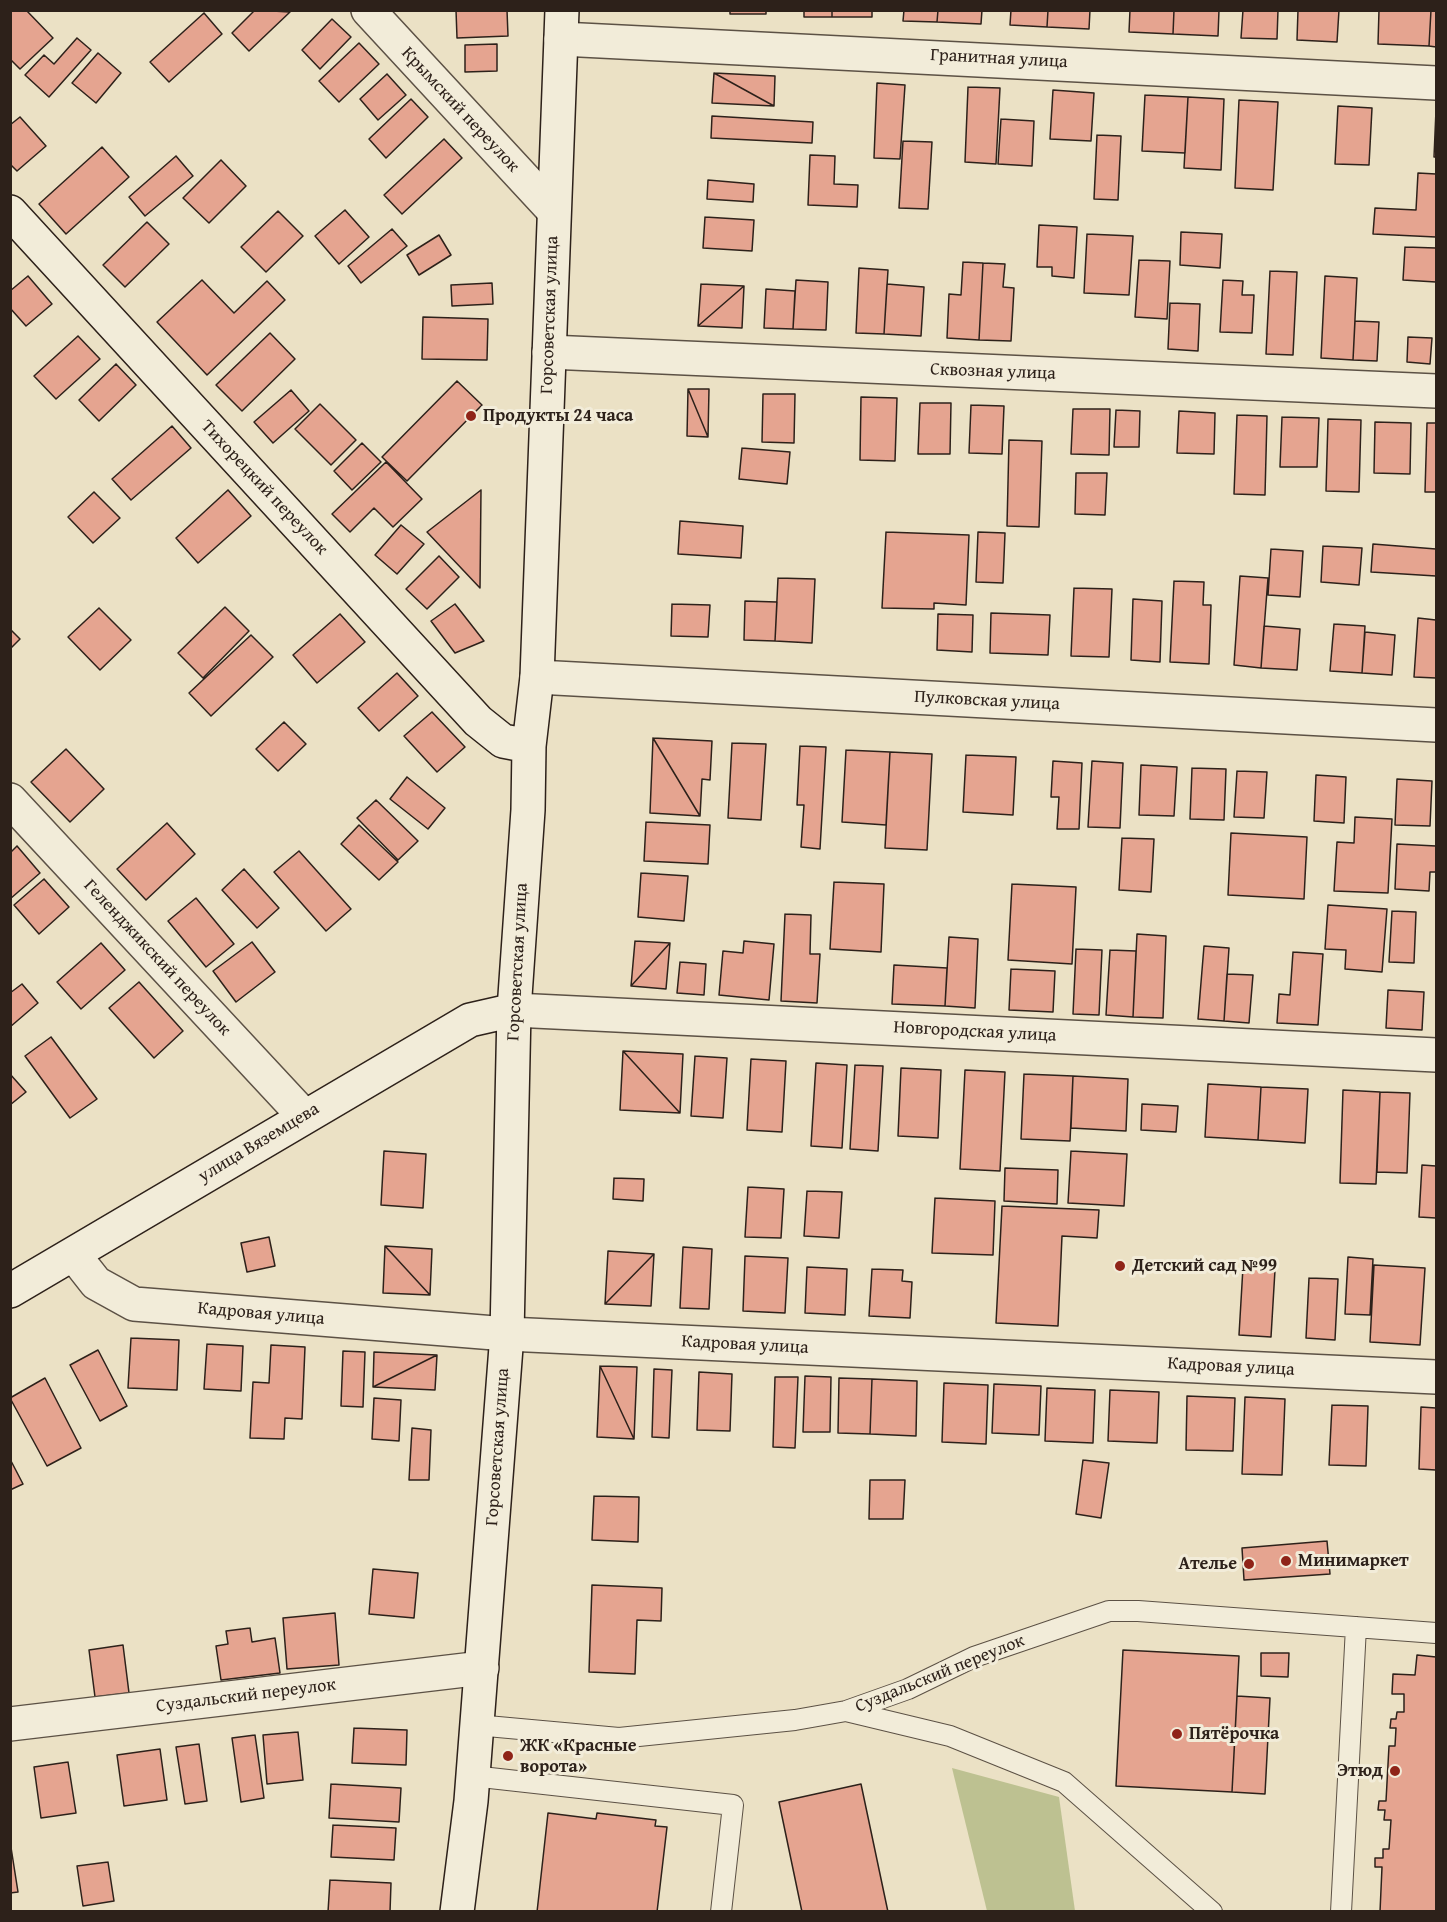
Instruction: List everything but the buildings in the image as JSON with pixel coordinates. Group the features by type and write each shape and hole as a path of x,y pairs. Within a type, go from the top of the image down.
{"street":[{"name":"Крымский переулок","path":"368,10 553,210"},
{"name":"Горсоветская улица","path":"457,1911 482,1668 507,1334 514,1010 528,810 529,746 537,677 553,210 562,25"},
{"name":"Гранитная улица","path":"562,25 1437,83"},
{"name":"Тихорецкий переулок","path":"10,212 478,721 503,741 529,746"},
{"name":"Сквозная улица","path":"549,352 1437,391"},
{"name":"Пулковская улица","path":"537,677 1437,725"},
{"name":"Геленджикский переулок","path":"10,800 304,1116"},
{"name":"Новгородская улица","path":"514,1010 1437,1055"},
{"name":"улица Вяземцева","path":"10,1291 470,1020 514,1010"},
{"name":"Кадровая улица","path":"74,1255 96,1282 134,1304 507,1334 1437,1377"},
{"name":"Суздальский переулок","path":"10,1724 482,1668"}],"lane":[{"name":"Суздальский переулок","path":"476,1725 618,1738 795,1720 846,1711 908,1689 974,1657 1109,1611 1138,1611 1437,1633"},
{"path":"1341,1911 1356,1627"},
{"path":"846,1711 950,1736 1064,1782 1212,1911"},
{"path":"472,1776 733,1805 721,1911"}],"green space":[{"path":"952,1768 1059,1797 1075,1911 987,1911"}],"place":[{"name":"Продукты 24 часа","path":"471,416"},
{"name":"Детский сад №99","path":"1120,1266"},
{"name":"Минимаркет","path":"1286,1561"},
{"name":"Ателье","path":"1249,1564"},
{"name":"Пятёрочка","path":"1177,1734"},
{"name":"ЖК «Красные ворота»","path":"508,1756"},
{"name":"Этюд","path":"1395,1771"}]}
